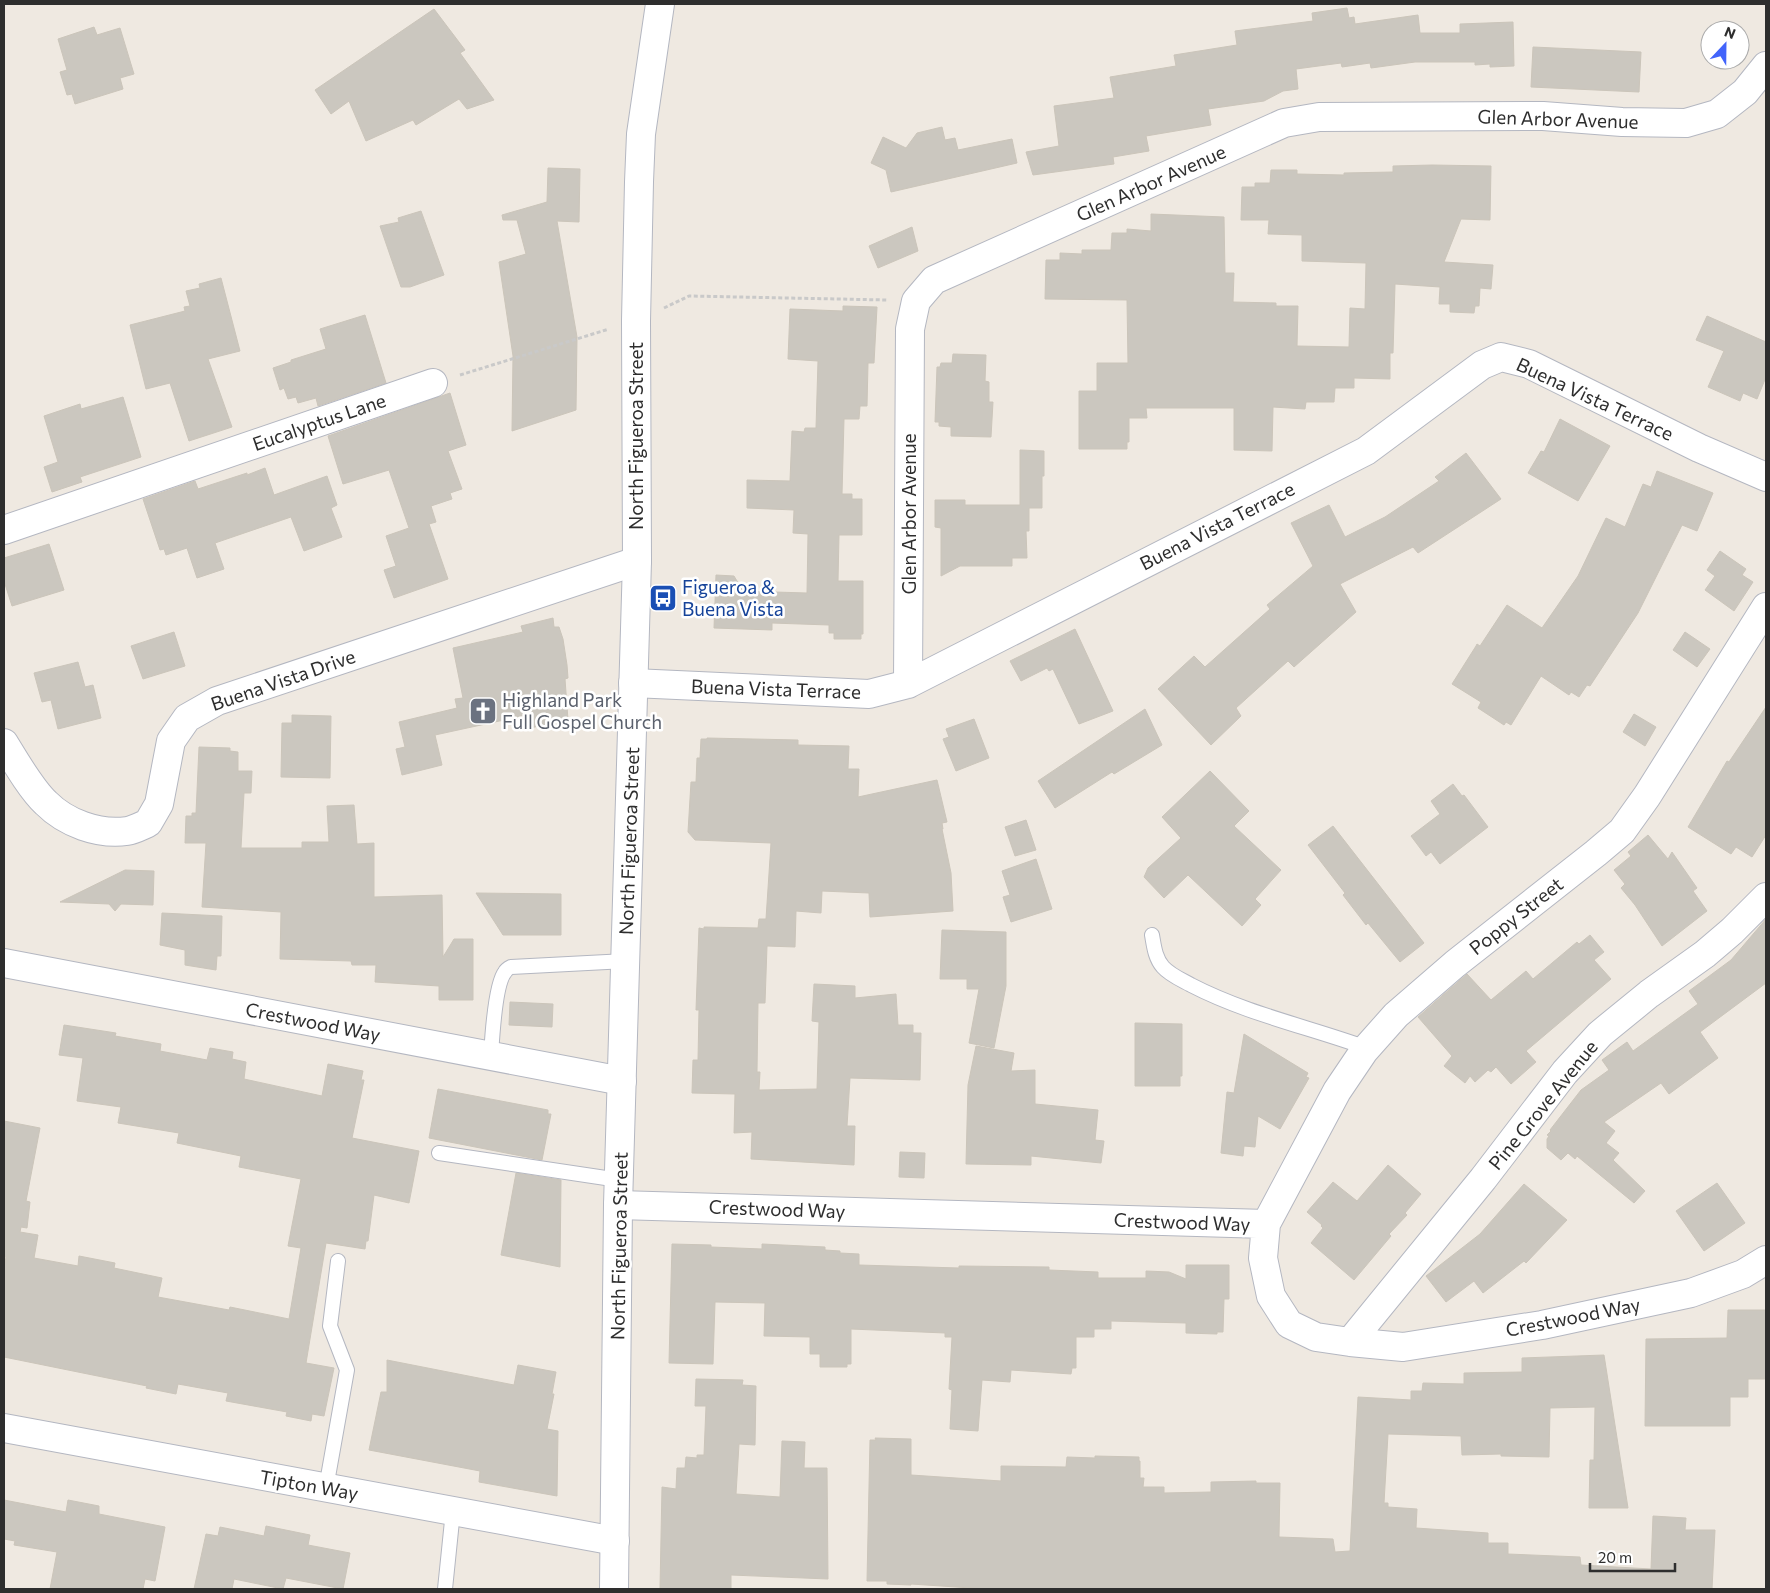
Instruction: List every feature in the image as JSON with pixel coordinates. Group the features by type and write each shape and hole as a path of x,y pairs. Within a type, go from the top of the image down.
{"street":[{"name":"North Figueroa Street","path":"614,1589 619,1192 637,561 636,320 642,134 660,4"},
{"name":"Glen Arbor Avenue","path":"908,684 910,329 916,300 934,280 1284,123 1319,117 1524,116 1622,122 1686,123 1717,114 1745,92 1766,66"},
{"name":"Buena Vista Terrace","path":"633,683 869,694 908,684 1366,451 1482,365 1501,357 1530,364 1699,448 1766,477"},
{"name":"Eucalyptus Lane","path":"4,530 433,383"},
{"name":"Buena Vista Drive","path":"4,743 45,803 69,821 97,830 127,831 148,823 159,804 171,741 187,718 217,701 637,561"},
{"name":"Poppy Street","path":"1266,1224 1337,1092 1367,1048 1396,1015 1455,964 1622,831 1647,796 1766,607"},
{"name":"Pine Grove Avenue","path":"1350,1342 1483,1179 1565,1072 1600,1034 1649,994 1732,932 1766,897"},
{"name":"Crestwood Way","path":"4,963 622,1081"},
{"name":"Crestwood Way","path":"619,1192 1266,1224 1263,1258 1271,1296 1289,1324 1316,1337 1403,1347 1542,1325 1692,1293 1743,1274 1766,1260"},
{"name":"Tipton Way","path":"4,1428 615,1542"}],"lane":[{"path":"1152,935 1157,960 1164,968 1210,995 1279,1020 1367,1048"},
{"path":"491,1056 493,1021 501,980 505,972 511,967 626,961"},
{"path":"439,1153 619,1192"},
{"path":"326,1488 347,1370 330,1326 338,1261"},
{"path":"445,1589 454,1511"}],"path":[{"path":"433,383 636,320 689,296 916,300"}],"building":[{"path":"1347,8 1349,18 1354,17 1355,24 1418,15 1420,33 1460,33 1460,24 1513,22 1514,66 1490,67 1490,64 1475,65 1475,62 1415,62 1371,68 1370,63 1342,67 1341,63 1296,69 1298,89 1283,91 1264,101 1208,109 1211,125 1146,136 1149,151 1113,157 1114,164 1033,175 1026,152 1059,146 1054,106 1114,98 1110,77 1176,66 1174,55 1237,45 1235,31 1313,21 1312,13"},
{"path":"434,9 465,50 460,53 494,100 467,109 459,99 416,125 413,120 366,141 349,101 331,114 315,90"},
{"path":"94,27 97,35 120,28 134,74 120,78 123,89 75,104 72,94 67,95 60,72 67,70 58,39"},
{"path":"1533,47 1641,52 1639,92 1531,87"},
{"path":"942,127 945,140 955,138 958,150 1012,139 1017,163 891,192 886,170 871,163 883,137 906,148 917,133"},
{"path":"1393,166 1491,166 1490,220 1461,219 1444,262 1493,265 1491,289 1480,288 1479,306 1475,306 1474,313 1450,312 1450,304 1439,304 1440,287 1395,284 1393,353 1390,353 1390,379 1354,378 1354,388 1335,388 1334,402 1306,402 1305,409 1273,407 1272,451 1234,450 1234,408 1146,408 1147,418 1129,418 1129,442 1127,442 1127,449 1079,449 1079,391 1097,391 1097,363 1128,363 1127,300 1045,299 1046,260 1060,260 1060,253 1082,254 1082,250 1111,250 1112,233 1127,233 1127,229 1151,231 1151,214 1224,217 1225,273 1234,273 1233,302 1276,303 1276,306 1298,306 1297,346 1349,347 1350,308 1365,309 1366,263 1302,261 1302,235 1268,234 1269,220 1241,220 1242,187 1255,187 1255,183 1270,183 1271,170 1297,170 1297,174 1344,175 1344,173 1393,172"},
{"path":"548,168 580,169 579,222 557,221 577,337 576,410 512,431 513,356 499,262 526,254 517,220 503,220 502,215 547,202"},
{"path":"421,211 444,275 410,287 401,287 380,226 399,222 398,218"},
{"path":"912,227 918,251 878,268 869,246"},
{"path":"221,278 240,351 208,359 232,427 189,441 170,383 146,389 130,325 185,311 184,307 190,306 186,291 200,288 199,284"},
{"path":"843,306 877,307 874,363 868,363 867,406 860,406 859,419 844,419 842,494 852,494 852,499 862,499 862,535 839,535 838,581 863,581 863,634 861,634 861,639 834,639 834,633 829,633 829,625 772,623 772,630 714,628 716,575 734,576 743,591 807,593 808,534 793,533 794,510 747,508 747,480 790,481 792,431 804,432 805,428 816,428 818,361 788,359 790,309 843,311"},
{"path":"365,315 386,383 318,406 316,398 298,403 296,397 288,399 284,388 280,390 273,368 326,349 320,329"},
{"path":"1707,316 1766,342 1766,377 1757,399 1743,393 1740,401 1708,387 1724,351 1696,340"},
{"path":"953,354 986,355 985,381 989,382 989,402 993,402 991,437 951,436 951,427 939,426 939,422 935,422 937,367 940,367 941,363 952,363"},
{"path":"450,393 466,445 448,451 462,489 450,493 452,499 431,506 436,522 429,524 448,579 394,598 384,570 396,566 386,536 409,528 389,470 343,484 328,436"},
{"path":"123,397 141,457 80,477 82,482 52,492 44,467 58,462 44,416 80,404 81,409"},
{"path":"1560,419 1610,446 1578,501 1528,473 1541,451 1544,452"},
{"path":"1020,450 1044,451 1042,508 1029,508 1029,531 1026,531 1027,558 1012,558 1012,566 960,566 941,576 941,528 935,527 935,500 965,500 965,505 1020,505"},
{"path":"1466,453 1501,499 1418,553 1413,547 1340,584 1356,612 1294,667 1288,661 1236,708 1241,716 1211,745 1158,689 1194,656 1205,667 1270,609 1267,605 1313,566 1291,523 1329,505 1345,537 1385,517 1439,481 1435,477"},
{"path":"265,468 274,495 327,476 337,505 331,508 342,537 304,551 291,517 215,543 224,569 197,578 187,548 166,555 164,549 160,550 143,499 195,481 198,489"},
{"path":"1657,471 1713,493 1697,531 1682,525 1638,613 1590,686 1587,685 1579,697 1571,692 1569,695 1541,676 1511,725 1506,722 1504,725 1478,708 1481,702 1452,684 1477,644 1480,646 1507,605 1542,628 1578,576 1606,518 1625,527 1643,484 1651,487"},
{"path":"49,544 64,590 12,606 4,581 4,558"},
{"path":"1720,551 1746,569 1742,575 1753,582 1734,611 1705,590 1715,576 1707,570"},
{"path":"553,618 554,627 559,627 563,639 567,665 568,678 565,679 568,720 530,728 527,715 435,735 442,765 402,775 396,749 405,747 399,722 457,708 455,699 463,698 453,648 523,632 521,626"},
{"path":"1075,629 1113,711 1079,724 1053,669 1049,671 1047,668 1021,681 1010,661"},
{"path":"174,632 185,666 143,679 131,646"},
{"path":"1685,632 1710,649 1697,667 1673,650"},
{"path":"78,662 85,687 93,685 101,718 58,729 51,700 42,702 34,673"},
{"path":"1766,707 1766,835 1752,857 1736,847 1731,854 1688,827 1727,761 1729,762"},
{"path":"1145,709 1162,745 1114,774 1112,772 1055,808 1038,781"},
{"path":"1634,714 1656,727 1645,746 1623,732"},
{"path":"292,715 331,716 330,778 281,777 282,723 292,723"},
{"path":"974,719 989,758 956,771 943,739 949,737 946,729"},
{"path":"701,739 798,740 798,745 849,746 848,769 859,769 858,797 937,780 947,822 942,823 942,829 951,873 953,911 870,917 869,893 822,891 821,913 796,911 795,947 767,946 765,1003 758,1003 757,1072 760,1072 759,1090 817,1089 819,1022 812,1021 814,984 855,986 855,998 896,994 898,1025 913,1025 913,1033 921,1033 920,1080 850,1078 847,1126 855,1126 854,1165 751,1159 752,1132 734,1133 735,1094 692,1093 693,1060 698,1060 699,1010 696,1010 699,928 758,928 759,919 766,919 771,843 695,840 688,832 691,782 696,782 697,758 700,758"},
{"path":"199,747 230,748 230,751 238,752 238,771 252,771 251,793 244,793 241,848 302,848 302,842 329,842 327,806 354,805 357,844 374,843 374,897 442,895 443,957 454,939 473,939 473,1000 439,1000 439,986 375,982 376,965 352,965 351,961 280,959 281,912 202,907 206,843 185,843 186,816 192,816 192,813 196,813"},
{"path":"1210,771 1249,811 1234,826 1281,870 1255,899 1261,905 1242,926 1188,875 1164,898 1144,877 1148,868 1181,838 1162,817"},
{"path":"1453,784 1462,796 1464,795 1488,827 1440,864 1431,852 1426,856 1411,836 1440,814 1431,801"},
{"path":"1026,820 1036,850 1015,856 1005,827"},
{"path":"1333,826 1424,943 1400,962 1368,923 1366,925 1343,895 1345,893 1308,845"},
{"path":"1648,835 1668,859 1672,852 1697,888 1693,891 1707,911 1662,946 1635,905 1621,888 1625,884 1614,870 1631,856 1628,852"},
{"path":"1036,859 1052,909 1011,922 1003,897 1010,895 1002,871"},
{"path":"125,870 154,871 153,905 121,904 115,911 109,904 60,902"},
{"path":"476,893 561,894 561,935 503,935"},
{"path":"162,913 222,916 221,956 217,956 216,970 185,965 185,950 160,945"},
{"path":"1766,919 1766,983 1700,1032 1718,1058 1669,1094 1661,1083 1604,1122 1615,1131 1606,1143 1619,1153 1613,1160 1645,1191 1634,1203 1577,1156 1575,1159 1568,1153 1561,1160 1547,1148 1549,1136 1547,1135 1581,1090 1609,1070 1602,1060 1627,1042 1633,1051 1698,1004 1689,991 1731,960"},
{"path":"942,930 1006,932 1006,986 994,1048 969,1043 979,989 967,989 967,979 940,979"},
{"path":"1590,935 1604,952 1594,960 1611,979 1526,1051 1536,1062 1511,1084 1496,1067 1491,1072 1488,1070 1475,1082 1470,1076 1465,1083 1444,1066 1452,1056 1418,1017 1467,974 1491,1000 1526,971 1533,979 1577,942 1579,944"},
{"path":"510,1002 553,1004 552,1027 509,1025"},
{"path":"1135,1023 1182,1024 1182,1076 1180,1076 1180,1086 1135,1086"},
{"path":"64,1025 116,1033 115,1036 161,1044 160,1051 207,1060 210,1048 233,1052 232,1059 246,1062 244,1079 322,1096 328,1064 363,1071 361,1080 364,1080 352,1138 419,1151 409,1203 374,1195 368,1241 366,1241 365,1249 326,1243 306,1363 334,1368 324,1416 312,1414 311,1421 286,1416 287,1412 226,1401 228,1393 178,1384 176,1394 146,1388 147,1386 4,1357 4,1267 6,1257 4,1256 4,1121 40,1128 26,1201 30,1202 27,1228 21,1227 20,1232 38,1235 34,1258 78,1266 79,1256 115,1263 114,1268 162,1278 158,1297 229,1310 230,1307 289,1319 301,1248 288,1246 301,1179 239,1167 241,1156 177,1143 179,1133 118,1123 121,1107 77,1101 83,1058 59,1055"},
{"path":"1244,1034 1308,1073 1306,1077 1309,1078 1280,1129 1258,1116 1255,1147 1244,1146 1243,1156 1221,1153 1227,1092 1234,1093"},
{"path":"976,1046 1014,1053 1011,1071 1035,1070 1035,1104 1098,1110 1095,1140 1104,1141 1101,1163 1031,1156 1031,1165 966,1164 968,1085"},
{"path":"438,1089 548,1110 548,1114 551,1114 542,1160 429,1138"},
{"path":"900,1152 925,1153 924,1178 899,1177"},
{"path":"1388,1165 1421,1194 1405,1213 1407,1215 1389,1234 1391,1236 1354,1280 1311,1243 1323,1228 1307,1212 1333,1182 1357,1201"},
{"path":"516,1173 561,1180 560,1267 501,1255"},
{"path":"1717,1183 1745,1223 1704,1251 1676,1211"},
{"path":"1524,1184 1567,1220 1526,1263 1524,1261 1483,1293 1474,1281 1446,1302 1426,1276 1480,1234"},
{"path":"672,1244 762,1249 762,1244 825,1247 825,1250 859,1254 859,1265 959,1268 959,1266 1049,1267 1049,1270 1098,1272 1098,1278 1146,1278 1146,1271 1169,1272 1186,1279 1186,1265 1229,1265 1229,1299 1224,1299 1223,1332 1217,1332 1217,1334 1186,1333 1186,1323 1111,1321 1111,1329 1094,1329 1094,1337 1076,1337 1076,1368 1072,1368 1071,1374 1011,1370 1010,1382 982,1380 978,1431 950,1429 952,1390 949,1389 952,1337 945,1337 945,1333 851,1329 851,1364 847,1364 847,1367 820,1367 820,1354 810,1354 810,1337 764,1336 765,1303 715,1302 713,1364 669,1363"},
{"path":"1728,1310 1766,1310 1766,1379 1748,1379 1748,1397 1730,1397 1730,1426 1645,1426 1646,1339 1727,1338"},
{"path":"1604,1355 1628,1508 1589,1508 1590,1460 1594,1460 1595,1407 1550,1408 1549,1457 1501,1456 1501,1454 1462,1455 1461,1436 1388,1434 1384,1503 1388,1503 1388,1507 1417,1509 1416,1528 1488,1533 1488,1543 1508,1543 1508,1554 1580,1557 1581,1565 1651,1569 1653,1516 1686,1518 1685,1530 1715,1530 1712,1589 986,1589 887,1584 887,1581 867,1581 870,1440 876,1440 875,1438 911,1439 911,1475 1001,1481 1001,1466 1066,1467 1067,1457 1095,1458 1095,1456 1139,1457 1140,1478 1144,1478 1143,1487 1164,1487 1164,1493 1211,1492 1211,1482 1256,1481 1256,1483 1280,1483 1279,1537 1333,1539 1335,1552 1350,1551 1358,1397 1411,1400 1411,1391 1422,1391 1423,1383 1464,1384 1464,1373 1522,1372 1522,1358"},
{"path":"387,1360 514,1385 518,1365 556,1372 547,1429 558,1431 557,1496 479,1482 480,1471 369,1450 381,1392 387,1392"},
{"path":"696,1379 743,1380 742,1385 756,1386 755,1445 739,1444 736,1494 780,1497 782,1441 805,1442 804,1468 827,1468 828,1579 731,1575 731,1589 660,1589 662,1487 676,1489 677,1468 685,1468 686,1457 697,1458 697,1455 704,1455 706,1406 695,1406"},
{"path":"4,1500 66,1512 68,1500 99,1506 99,1514 165,1527 155,1581 145,1579 143,1589 50,1589 57,1552 14,1545 15,1541 4,1539"},
{"path":"266,1526 310,1535 308,1545 350,1553 343,1589 286,1578 283,1589 234,1579 232,1589 194,1589 206,1534 218,1536 220,1527 264,1536"}],"place":[{"name":"Figueroa & Buena Vista","path":"663,598"},
{"name":"Highland Park Full Gospel Church","path":"483,711"}]}
